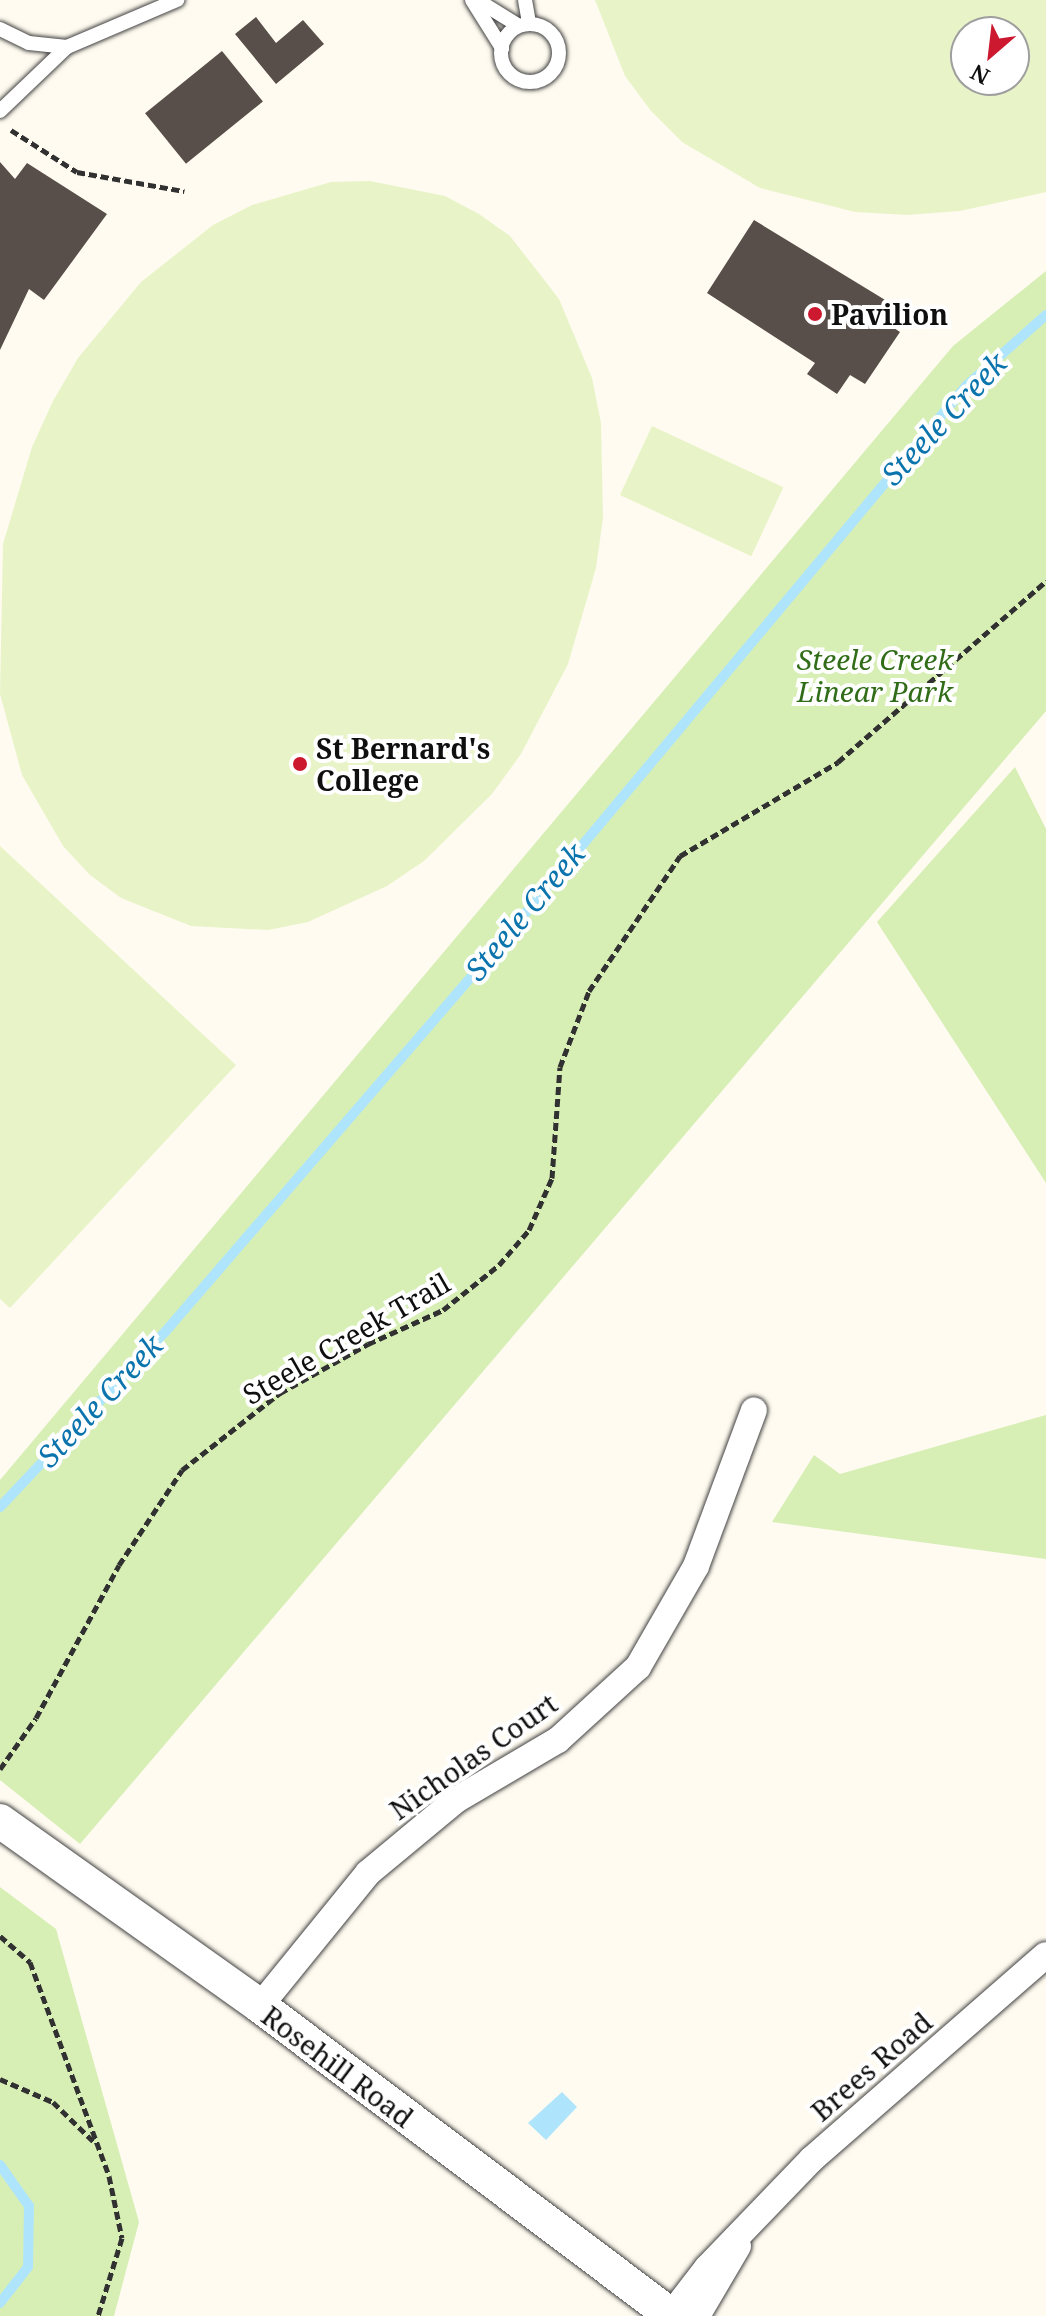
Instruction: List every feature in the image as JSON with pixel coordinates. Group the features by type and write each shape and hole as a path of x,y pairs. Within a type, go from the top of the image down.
{"street":[{"name":"Nicholas Court","path":"260,2006 368,1873 456,1800 558,1740 638,1667 696,1566 754,1410"},
{"name":"Rosehill Road","path":"0,1821 260,2006 671,2316"},
{"name":"Brees Road","path":"671,2316 744,2231 812,2159 1046,1955"},
{"name":"Brees Road","path":"697,2316 722,2279 744,2231"}],"lane":[{"path":"0,111 67,47 177,0"},
{"path":"475,0 552,37 557,51 551,77 532,85 519,80 475,0"},
{"path":"503,48 502,41 522,23 525,0"},
{"path":"0,29 29,43 67,47"}],"path":[{"path":"0,123 77,172 184,191"},
{"name":"Steele Creek Trail","path":"0,1769 36,1718 119,1565 182,1470 280,1393 368,1344 443,1310 499,1265 529,1230 552,1178 560,1067 589,991 680,856 838,762 1046,581"},
{"path":"0,1936 30,1962 96,2145 122,2238 98,2316"},
{"path":"0,2079 53,2102 96,2145"}],"green space":[{"path":"595,0 1046,0 1046,192 960,211 907,215 855,212 760,188 682,142 651,111 625,76"},
{"path":"370,181 445,196 479,214 510,236 559,299 592,378 601,423 603,518 596,568 568,664 521,754 492,794 424,861 387,886 308,922 268,930 191,926 121,898 90,875 63,846 22,775 0,694 3,544 32,447 53,401 78,358 141,282 213,225 252,205 331,182"},
{"name":"Steele Creek Linear Park","path":"1046,271 1046,711 80,1844 0,1780 0,1480 953,346"},
{"path":"652,426 783,487 751,556 620,495"},
{"path":"1015,767 1046,829 1046,1183 877,922"},
{"path":"0,846 236,1065 10,1308 0,1299"},
{"path":"1046,1415 1046,1559 772,1522 814,1455 840,1474"},
{"path":"0,1887 56,1929 139,2222 114,2316 0,2316"}],"water":[{"path":"562,2092 577,2107 546,2140 528,2123"}],"building":[{"path":"256,17 276,43 303,20 324,44 276,84 235,34"},
{"path":"222,51 263,102 186,164 145,113"},
{"path":"0,162 15,179 27,163 107,214 44,300 29,289 0,350"},
{"name":"Pavilion","path":"754,220 895,306 885,322 900,332 865,384 850,375 837,394 807,374 815,363 707,293"}],"waterway":[{"name":"Steele Creek","path":"0,1507 165,1332 503,940 966,386 1046,315"},
{"name":"Steele Creek","path":"0,2165 29,2206 28,2267 0,2303"}],"place":[{"name":"Pavilion","path":"815,314"},
{"name":"St Bernard's College","path":"300,764"}]}
